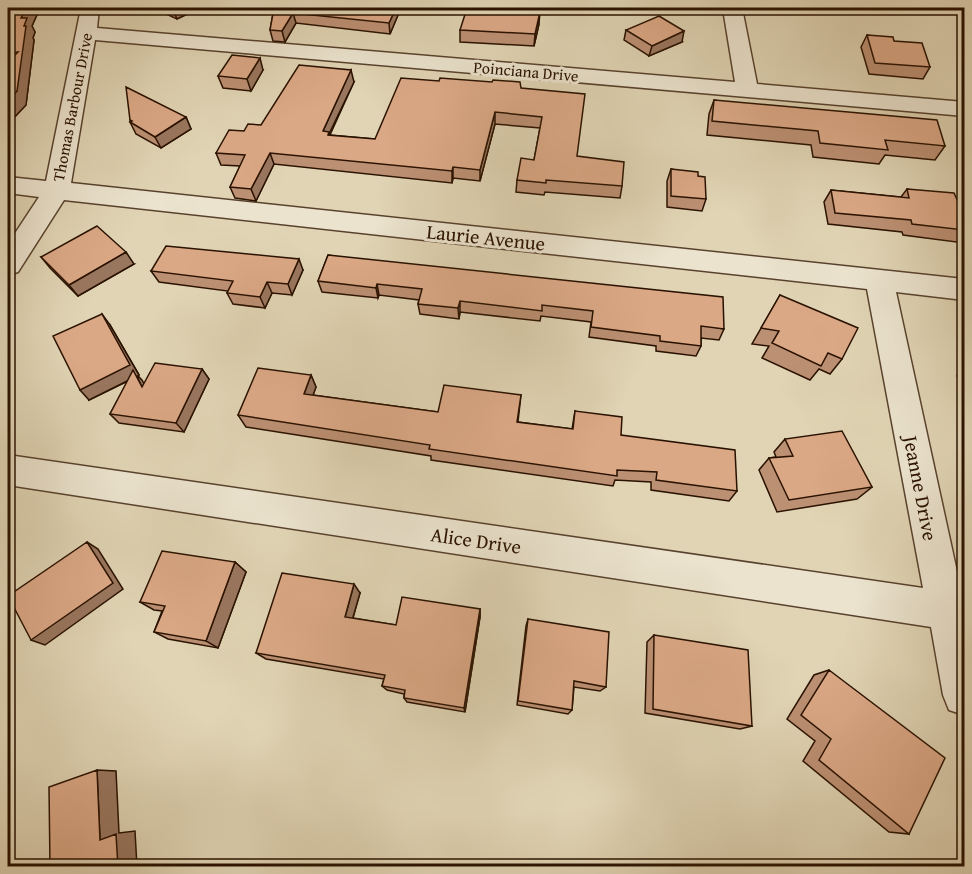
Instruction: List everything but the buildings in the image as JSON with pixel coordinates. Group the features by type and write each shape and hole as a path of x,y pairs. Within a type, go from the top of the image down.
{"street":[{"name":"Thomas Barbour Drive","path":"8,265 57,190 90,8"},
{"path":"733,9 747,90"},
{"name":"Poinciana Drive","path":"87,33 964,109"},
{"name":"Laurie Avenue","path":"8,185 964,289"},
{"name":"Jeanne Drive","path":"879,280 964,695"},
{"name":"Alice Drive","path":"8,470 945,609"}]}
